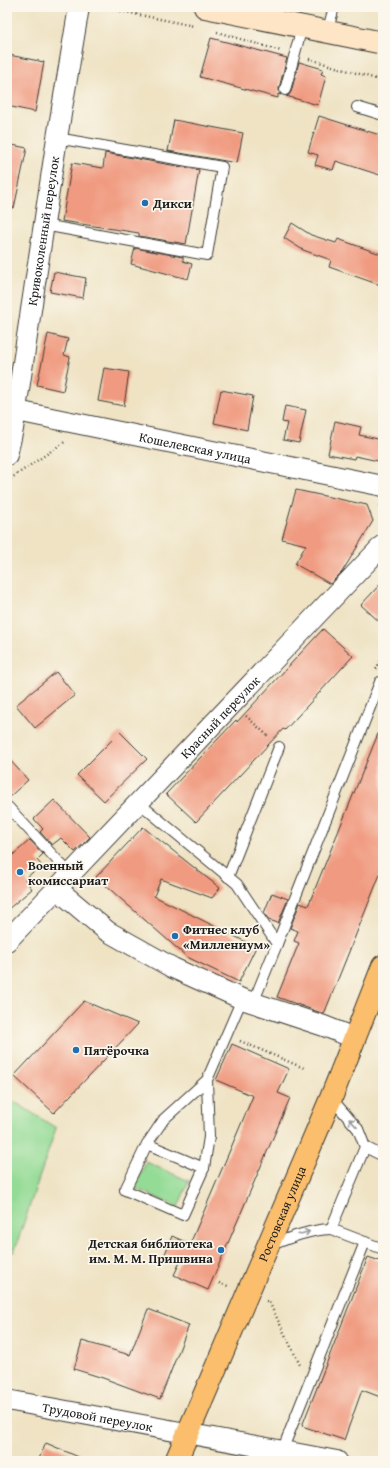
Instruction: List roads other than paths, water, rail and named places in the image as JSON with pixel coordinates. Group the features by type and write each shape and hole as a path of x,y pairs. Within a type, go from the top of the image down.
{"main road":[{"path":"202,17 302,27 383,43"},
{"name":"Ростовская улица","path":"176,1461 331,1098 383,966"}],"street":[{"name":"Кривоколенный переулок","path":"7,455 12,409 44,225 79,7"},
{"name":"Кошелевская улица","path":"12,409 383,486"},
{"name":"Красный переулок","path":"7,941 383,545"},
{"path":"57,889 107,931 173,968 247,1001 324,1026 354,1038"},
{"name":"Трудовой переулок","path":"7,1400 337,1461"}],"lane":[{"path":"327,33 334,7"},
{"path":"285,90 302,27"},
{"path":"357,107 383,115"},
{"path":"44,225 207,255 222,167 58,138"},
{"path":"207,1080 164,1119 147,1144 125,1190 183,1215 204,1168 209,1137 207,1080 226,1035 247,1001 277,944 380,682 383,684"},
{"path":"228,877 279,747"},
{"path":"139,803 237,884 277,944"},
{"path":"8,807 71,875"},
{"path":"331,1098 358,1129 365,1147 383,1156"},
{"path":"147,1144 204,1168"},
{"path":"331,1229 365,1147"},
{"path":"267,1247 296,1235 318,1230 331,1229 383,1249"},
{"path":"282,1451 365,1242"}],"place":[{"name":"Дикси","path":"145,203"},
{"name":"Военный комиссариат","path":"20,872"},
{"name":"Фитнес клуб «Миллениум»","path":"175,936"},
{"name":"Пятёрочка","path":"76,1050"},
{"name":"Детская библиотека им. М. М. Пришвина","path":"221,1250"}]}
